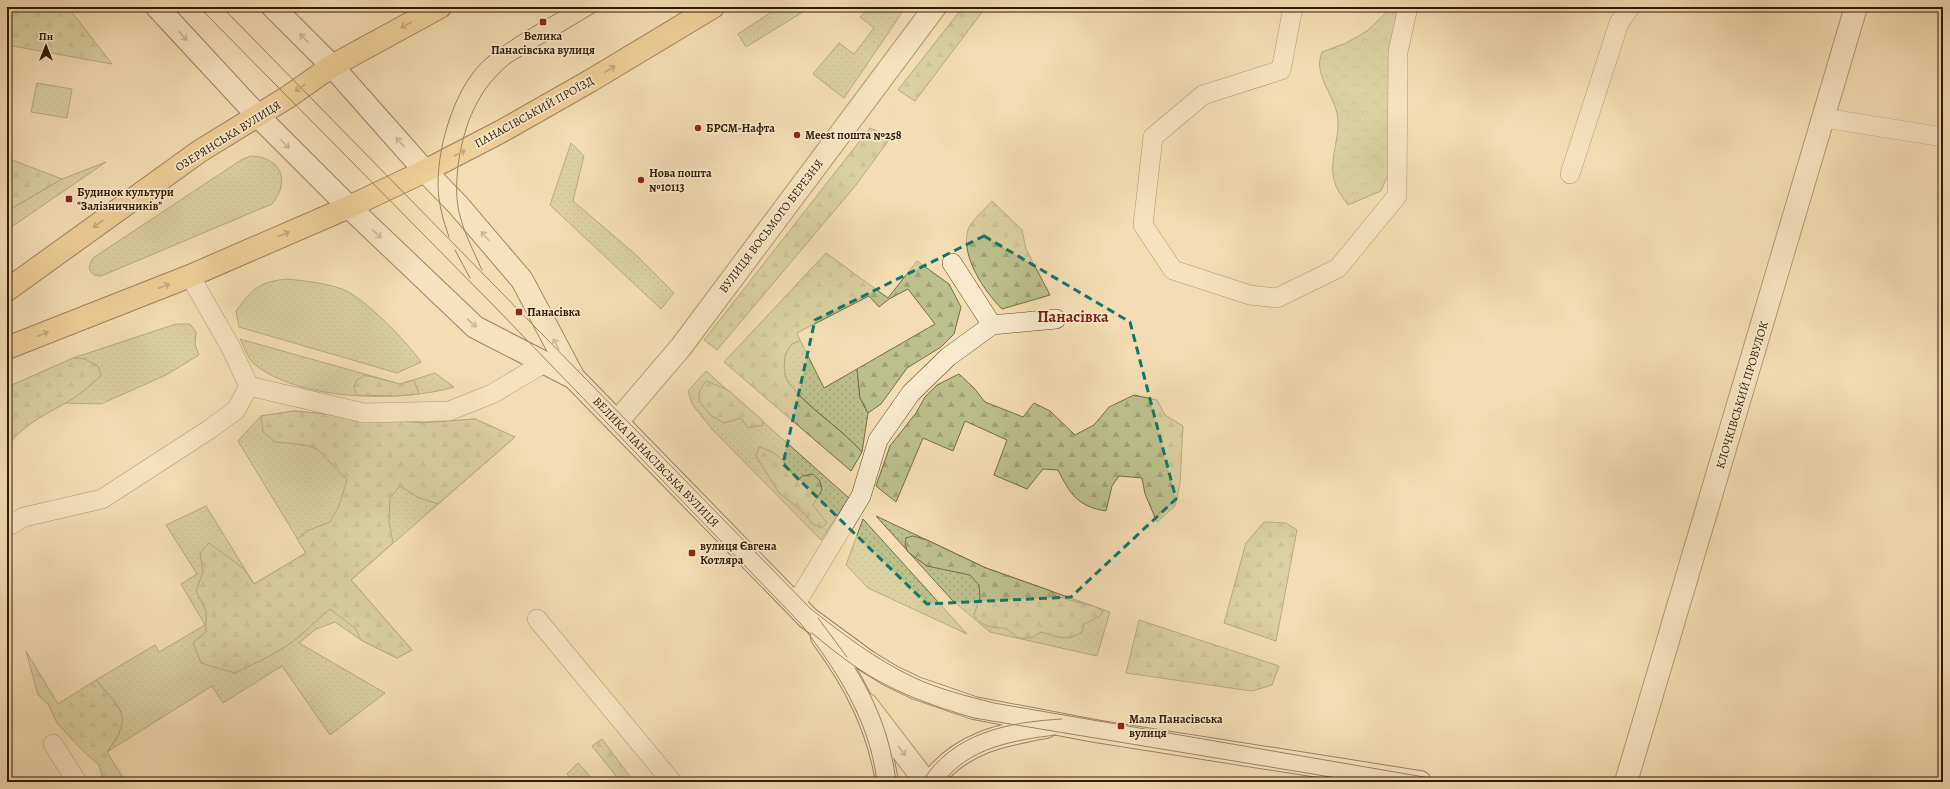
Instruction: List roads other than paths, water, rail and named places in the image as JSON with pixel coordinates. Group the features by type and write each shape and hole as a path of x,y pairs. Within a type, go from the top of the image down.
{"main road":[{"path":"332,66 440,7"},
{"name":"ПАНАСІВСЬКИЙ ПРОЇЗД","path":"349,207 425,171 502,131 590,81 713,7"},
{"name":"ОЗЕРЯНСЬКА ВУЛИЦЯ","path":"7,290 200,151 288,97 332,66"},
{"path":"7,348 190,276 349,207"}],"street":[{"name":"ВЕЛИКА ПАНАСІВСЬКА ВУЛИЦЯ","path":"157,7 258,116 349,207 475,327 574,378"},
{"name":"ВЕЛИКА ПАНАСІВСЬКА ВУЛИЦЯ","path":"273,7 332,66 425,171 458,205 522,280 574,378 802,612 874,666 916,688 974,708 1061,725 1420,782"},
{"name":"ВУЛИЦЯ ВОСЬМОГО БЕРЕЗНЯ","path":"617,422 681,347 935,7"},
{"name":"КЛОЧКІВСЬКИЙ ПРОВУЛОК","path":"1626,782 1856,7"},
{"path":"802,612 846,669 861,698 877,738 887,782"},
{"path":"861,698 926,782"},
{"path":"931,782 942,768 955,757 978,743 993,738 1061,725"}],"lane":[{"path":"1293,7 1281,70 1203,95 1153,137 1143,225 1173,270 1250,295 1277,298 1338,268 1397,196 1398,52 1408,7"},
{"path":"1570,174 1619,23 1630,7"},
{"path":"1824,118 1943,137"},
{"path":"952,263 992,325"},
{"path":"190,276 230,346 250,386"},
{"path":"802,612 861,496 878,440 911,393 948,357 992,325 1056,319"},
{"path":"250,386 364,413 449,411 492,394 544,363"},
{"path":"7,527 24,517 102,499 210,429 236,410 250,386"},
{"path":"537,619 672,782"},
{"path":"53,744 77,782"}],"tram line":[{"path":"199,7 496,308 801,624 827,660 850,698 867,738 877,782"},
{"path":"222,7 811,609 872,654 899,670 932,685 994,703 1453,782"},
{"path":"449,237 440,204 438,184 439,168 445,133 458,98 477,68 488,57 537,24 568,7"},
{"path":"482,270 464,230 457,203 457,174 459,158 466,128 471,115 487,86 510,63 604,7"},
{"path":"455,250 470,278"},
{"path":"818,618 847,657"},
{"path":"812,633 853,665 882,683 927,703 974,718 1361,782"},
{"path":"855,668 863,681 882,722 891,751 896,782"},
{"path":"922,782 934,765 965,741 1002,727 1022,723 1062,719"},
{"path":"943,782 954,770 966,761 994,747 1056,735"}],"place":[{"name":"Велика Панасівська вулиця","path":"543,22"},
{"name":"БРСМ-Нафта","path":"698,128"},
{"name":"Meest пошта №258","path":"797,135"},
{"name":"Нова пошта №10113","path":"641,180"},
{"name":"Будинок культури \"Залізничників\"","path":"69,199"},
{"name":"Панасівка","path":"519,312"},
{"name":"вулиця Євгена Котляра","path":"692,553"},
{"name":"Мала Панасівська вулиця","path":"1121,726"}],"district":[{"name":"Панасівка","path":"1073,317"}]}
